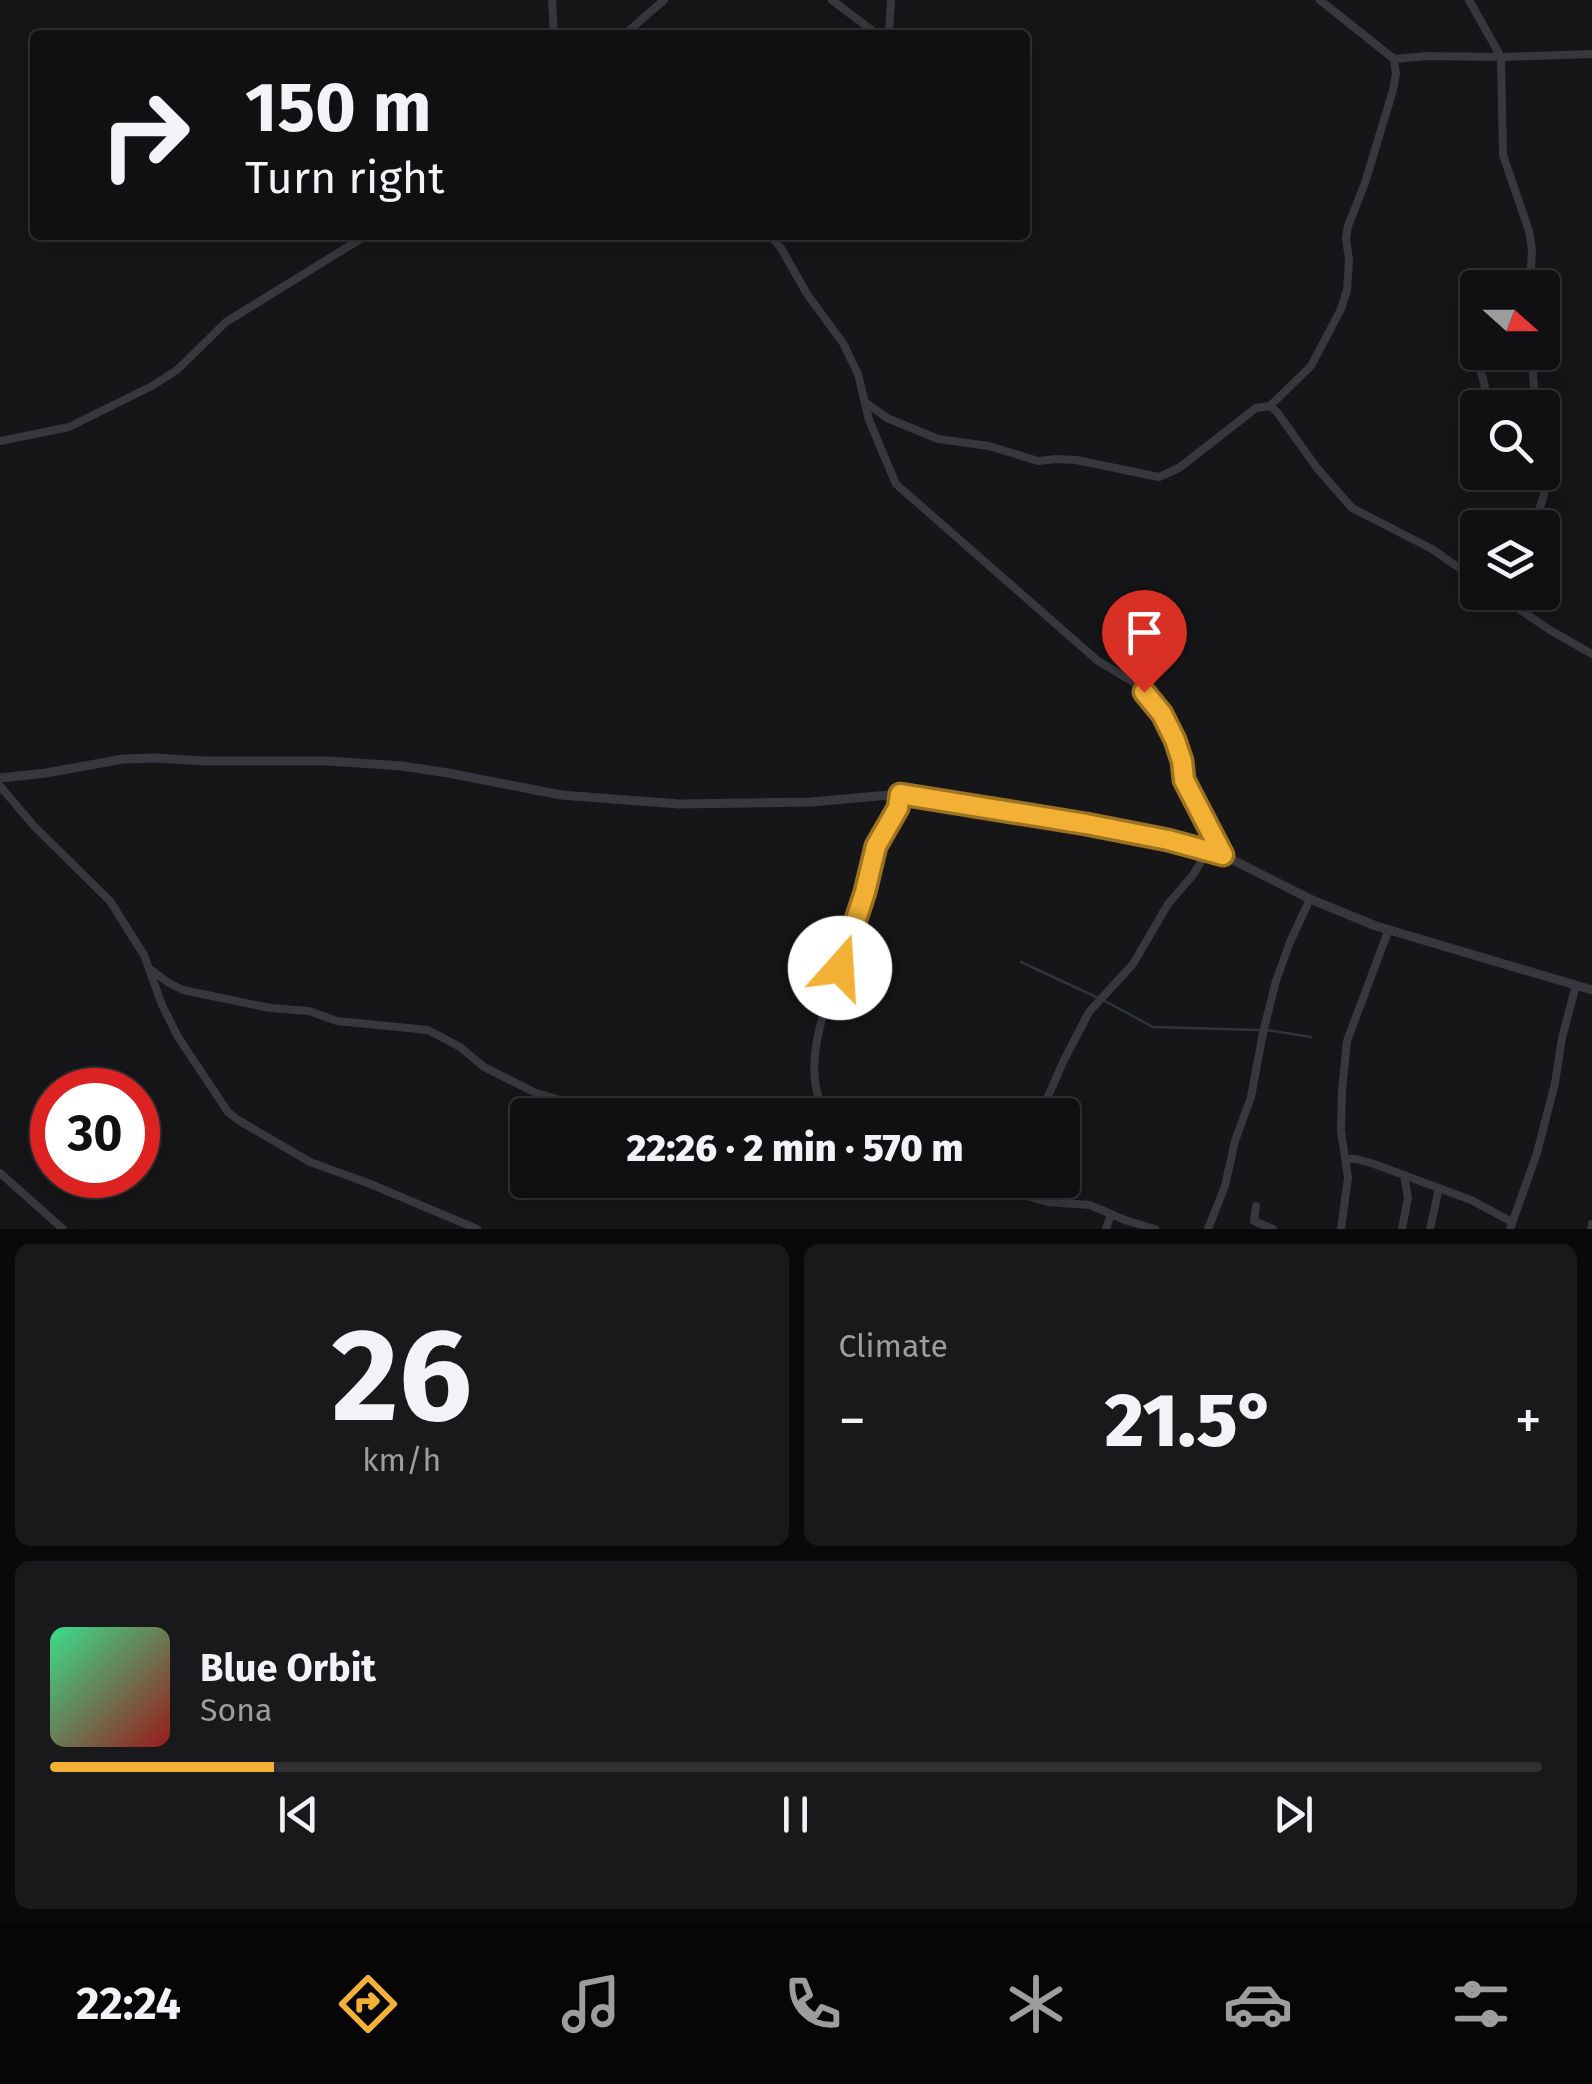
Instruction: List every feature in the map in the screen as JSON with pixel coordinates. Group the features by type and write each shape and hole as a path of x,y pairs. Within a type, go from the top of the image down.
{"street":[{"path":"552,0 554,30"},
{"path":"630,30 664,0"},
{"path":"832,0 871,30"},
{"path":"889,30 891,0"},
{"path":"1320,0 1394,59 1592,54"},
{"path":"1469,0 1501,57 1503,155 1530,231 1531,270"},
{"path":"864,401 887,418 938,439 990,446 1038,462 1056,458 1076,460 1159,477 1179,468 1256,408 1270,406 1312,366 1342,309 1347,290 1348,226 1366,183 1393,90 1394,59"},
{"path":"0,442 70,427 152,386 177,370 226,322 359,240"},
{"path":"775,240 843,343 858,374 864,401 896,484 1046,617 1098,661 1135,683 1153,702 1175,740 1184,780 1223,855"},
{"path":"1270,406 1352,508 1460,569"},
{"path":"1524,610 1592,654"},
{"path":"0,778 157,758 204,762 328,761 448,772 561,795 679,804 794,803 900,794 1086,824 1208,850 1310,900 1389,929 1592,990"},
{"path":"0,786 110,902 138,944 178,1038 221,1104 238,1120 310,1162 477,1229"},
{"path":"819,1098 816,1036 852,934 876,846 898,808 900,794"},
{"path":"1047,1098 1090,1012 1133,964 1168,904 1208,850"},
{"path":"1208,1229 1251,1097 1266,1018 1290,942 1310,900"},
{"path":"1341,1229 1348,1189 1341,1132 1347,1041 1389,929"},
{"path":"151,970 184,990 308,1012 337,1021 428,1030 460,1047 484,1067 554,1098"},
{"path":"1346,1159 1366,1161 1471,1200 1511,1225 1537,1153 1576,984"},
{"path":"0,1173 64,1229"},
{"path":"1402,1229 1408,1198 1404,1176"},
{"path":"1430,1229 1438,1188"},
{"path":"1038,1198 1090,1206 1155,1229"},
{"path":"1256,1206 1254,1221 1274,1229"},
{"path":"1106,1229 1111,1214"}],"waterway":[{"path":"1021,962 1096,997"},
{"path":"1103,1000 1153,1027 1259,1030"},
{"path":"1267,1030 1311,1037"}],"route":[{"path":"840,968 876,846 892,822 900,794 1086,824 1223,855 1184,780 1175,740 1162,714 1144,692"}]}
